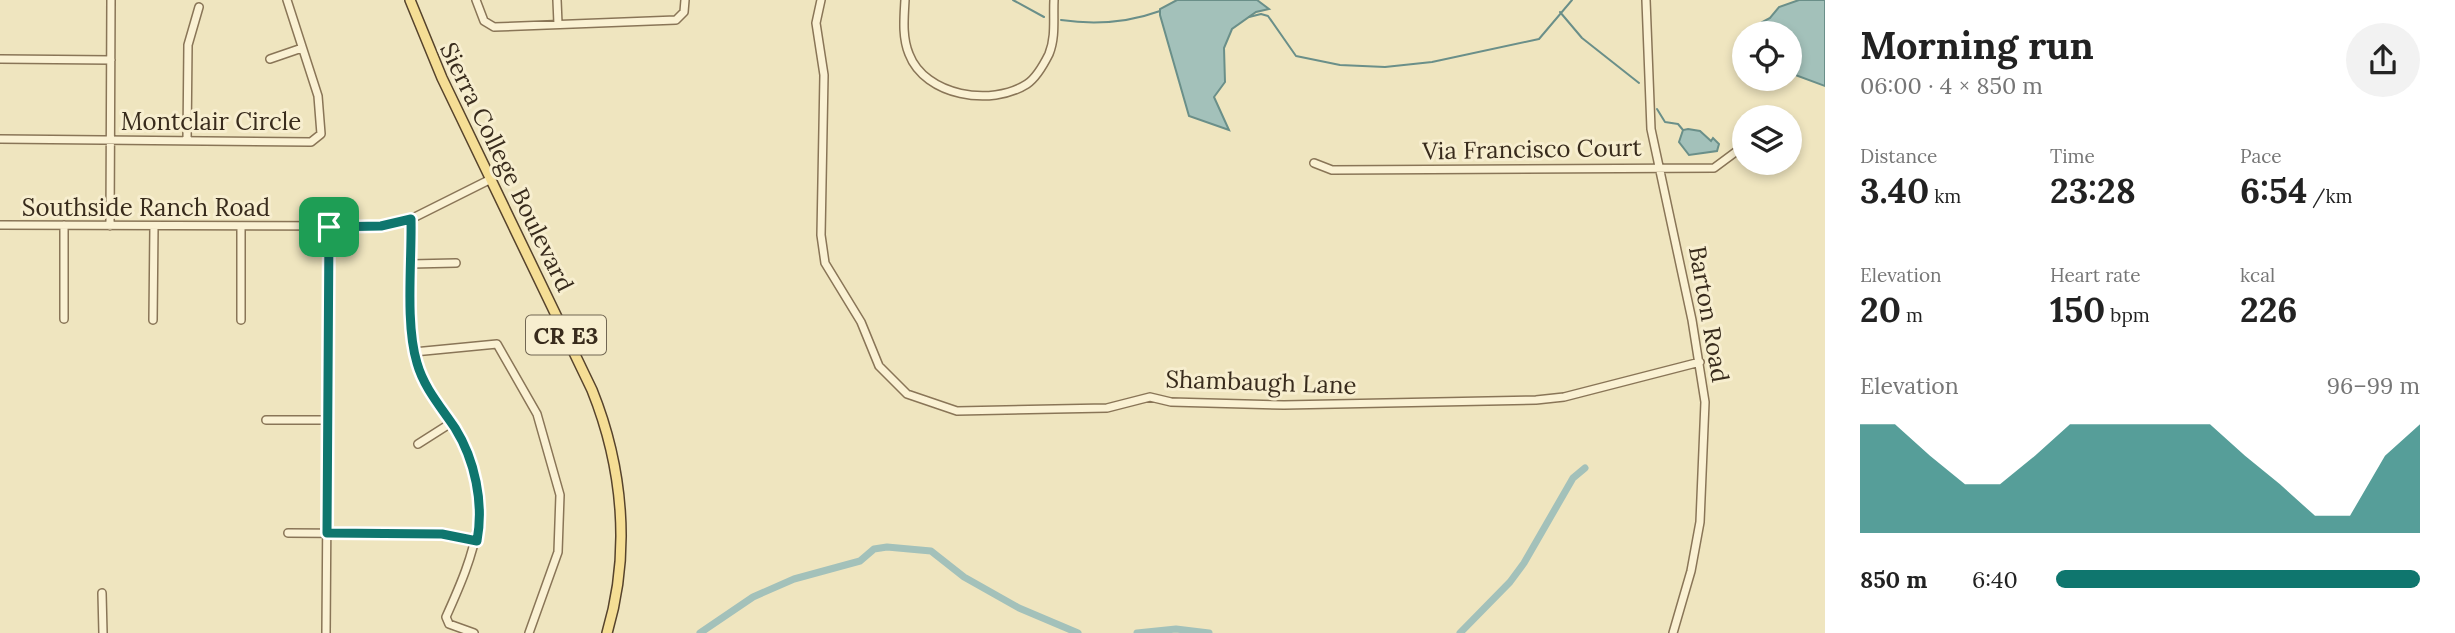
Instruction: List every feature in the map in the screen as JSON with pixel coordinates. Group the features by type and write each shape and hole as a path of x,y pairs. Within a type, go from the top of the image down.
{"main road":[{"name":"Sierra College Boulevard","path":"410,0 432,57 592,390 610,442 620,502 621,548 617,592 607,633"}],"street":[{"path":"110,226 111,0"},
{"name":"Montclair Circle","path":"0,139 311,142 318,139 321,134 320,103 287,0"},
{"path":"476,0 488,26 676,20 684,12 685,0"},
{"path":"556,0 558,24"},
{"name":"Shambaugh Lane","path":"821,0 816,23 824,75 821,235 825,263 861,321 879,366 901,391 912,397 957,411 1107,408 1150,397 1171,402 1284,405 1536,400 1564,397 1700,362"},
{"path":"905,0 904,33 909,53 918,69 942,88 981,95 1009,92 1028,83 1038,72 1054,38 1054,0"},
{"name":"Barton Road","path":"1646,0 1651,129 1700,362 1705,435 1700,522 1691,571 1672,633"},
{"path":"187,141 188,46 199,7"},
{"path":"270,59 302,48"},
{"path":"0,59 111,60"},
{"name":"Via Francisco Court","path":"1314,163 1332,170 1659,166 1714,168 1732,155"},
{"name":"Southside Ranch Road","path":"0,225 381,226 411,219 491,179"},
{"path":"411,219 414,352 424,381 466,449 478,492 480,517 477,541 446,617 449,624 474,633"},
{"path":"64,225 64,319"},
{"path":"153,320 154,226"},
{"path":"241,226 241,320"},
{"path":"326,633 329,227"},
{"path":"411,264 456,263"},
{"path":"414,352 497,344 537,414 557,479 561,525 555,564 529,633"},
{"path":"267,420 328,420"},
{"path":"418,444 451,423"},
{"path":"288,533 442,534 477,541"},
{"path":"102,593 103,633"}],"water":[{"path":"1177,0 1257,0 1269,9 1256,12 1232,29 1224,48 1225,82 1214,97 1229,130 1189,116 1160,15 1160,9"},
{"path":"1799,0 1825,0 1825,86 1802,77 1802,21 1764,21 1779,7"},
{"path":"1683,130 1700,131 1711,141 1713,138 1719,144 1717,151 1689,155 1679,142"}],"waterway":[{"path":"1013,0 1044,17"},
{"path":"1249,17 1261,14 1268,16 1296,56 1340,65 1385,67 1432,62 1539,39 1572,0"},
{"path":"1061,20 1111,22 1160,11"},
{"path":"1560,12 1582,38 1639,83"},
{"path":"1657,109 1665,122 1678,124 1683,130"},
{"path":"1460,633 1510,582 1524,563 1573,478 1585,468"},
{"path":"700,633 753,597 794,579 860,561 874,549 887,547 931,551 964,577 1019,608 1078,633"},
{"path":"1137,633 1176,629 1209,633"}],"route":[{"path":"411,219 414,352 424,381 462,439 470,458 479,500 480,525 477,541 448,534 327,533 329,227 392,225 411,219"}]}
